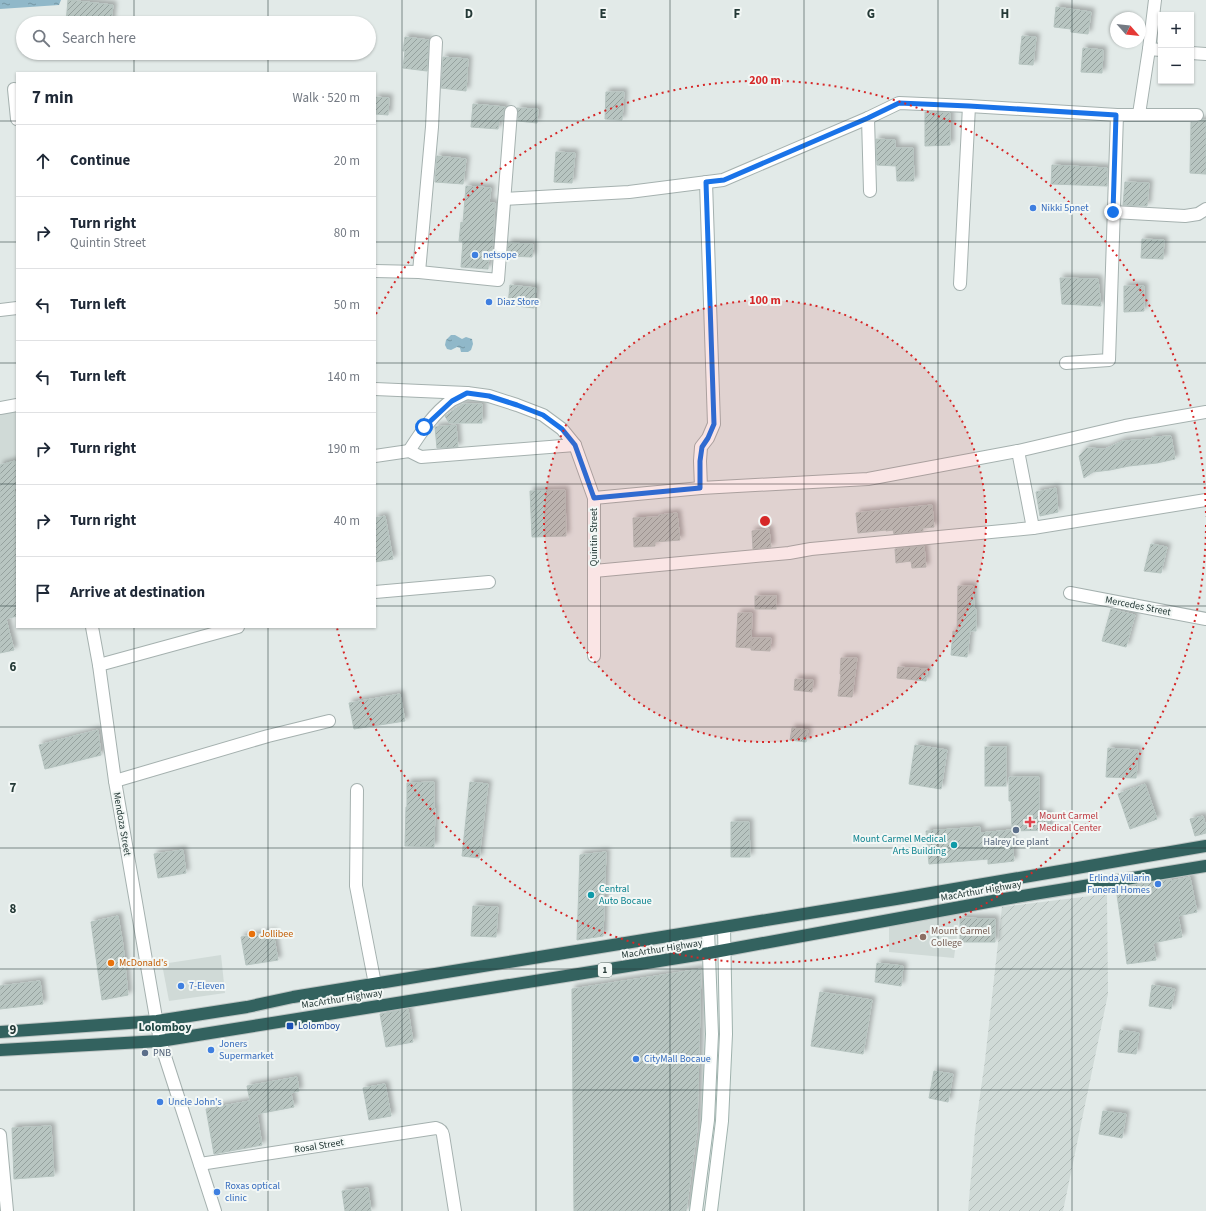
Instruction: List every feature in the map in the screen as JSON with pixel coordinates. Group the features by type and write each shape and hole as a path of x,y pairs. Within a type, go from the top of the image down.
{"highway":[{"name":"MacArthur Highway","path":"0,1032 156,1021 247,1007 292,997 708,930 1206,846"},
{"name":"MacArthur Highway","path":"0,1050 160,1041 709,953 997,900 1206,866"}],"street":[{"path":"1139,114 1155,50 1155,0"},
{"path":"419,272 432,127 436,42"},
{"path":"1194,53 1206,54"},
{"path":"14,89 16,109"},
{"path":"505,199 629,192 724,180 868,118 899,103 1116,115 1197,115"},
{"path":"960,284 969,106"},
{"path":"376,271 419,272 498,280 511,112"},
{"path":"1066,363 1109,360 1116,115"},
{"path":"868,118 870,191"},
{"path":"700,488 700,461 702,447 714,424 706,182"},
{"path":"1113,212 1185,216 1198,214 1206,209"},
{"path":"0,310 16,308"},
{"name":"Quintin Street","path":"376,389 467,393 489,396 543,415 562,429 575,445 594,498 594,656"},
{"path":"409,451 424,427 452,401 467,393"},
{"path":"0,408 16,405"},
{"path":"594,498 700,488 868,479 1018,451 1125,426 1206,412"},
{"path":"376,456 409,451 421,457 575,445"},
{"path":"1018,451 1033,528"},
{"path":"594,571 1033,528 1206,500"},
{"path":"376,592 489,582"},
{"name":"Mercedes Street","path":"1070,593 1206,619"},
{"name":"Mendoza Street","path":"92,628 99,665 115,781 160,1041 215,1211"},
{"path":"99,665 234,628"},
{"path":"115,781 268,736 329,721"},
{"path":"357,790 356,886 375,984"},
{"path":"711,1211 722,1122 726,1034 724,927"},
{"path":"696,1211 708,1120 712,1034 708,930"},
{"name":"Rosal Street","path":"200,1164 436,1128 442,1131 443,1135 455,1211"},
{"path":"0,1135 8,1211"}],"shaded area":[{"path":"16,410 16,581 0,584 0,413"},
{"path":"1107,894 1108,994 1063,1211 968,1211 975,1131 985,1060 1002,907"},
{"name":"Mount Carmel College","path":"960,912 954,958 889,952 889,922"},
{"path":"221,955 225,993 169,1001 162,964"}],"water":[{"path":"0,0 61,0 59,5 0,9"},
{"path":"451,335 455,335 462,339 466,337 472,339 473,344 471,350 468,352 461,352 460,348 457,347 451,350 447,349 445,345 446,340"}],"building":[{"path":"68,0 113,5 112,16 67,16"},
{"path":"1056,7 1091,12 1088,34 1071,32 1071,29 1054,27"},
{"path":"1022,36 1036,37 1033,65 1019,64"},
{"path":"405,37 429,40 427,71 403,68"},
{"path":"1083,48 1103,50 1102,73 1081,72"},
{"path":"443,57 468,59 466,91 441,88"},
{"path":"606,92 624,92 622,120 605,119"},
{"path":"376,97 389,98 388,115 376,114"},
{"path":"473,104 505,107 503,120 499,120 498,129 471,127"},
{"path":"517,108 538,109 537,123 518,121"},
{"path":"925,112 950,113 950,145 925,146"},
{"path":"1206,120 1206,174 1190,173 1191,122"},
{"path":"876,139 895,140 895,148 913,148 914,181 897,181 896,166 877,165"},
{"path":"556,152 575,153 572,183 554,182"},
{"path":"437,156 466,159 463,184 435,182"},
{"path":"1052,165 1107,168 1107,186 1051,184"},
{"path":"1125,182 1149,183 1147,206 1123,205"},
{"path":"466,186 491,188 489,203 495,203 492,255 489,255 488,269 461,267 463,241 459,241 461,222 463,223"},
{"path":"1142,239 1164,240 1163,259 1141,258"},
{"path":"508,243 533,244 532,257 507,256"},
{"path":"1060,278 1098,279 1101,306 1062,304"},
{"path":"510,285 536,288 534,308 508,305"},
{"path":"1124,286 1144,286 1144,311 1124,312"},
{"path":"463,404 482,404 482,423 449,423 445,416"},
{"path":"456,425 458,447 437,448 435,427"},
{"path":"1171,436 1175,459 1093,472 1084,478 1079,456 1087,448 1105,449 1123,441"},
{"path":"15,461 16,465 16,488 14,489 16,497 16,616 6,619 14,650 0,653 0,465"},
{"path":"1056,488 1058,512 1040,516 1036,492"},
{"path":"565,490 566,536 532,537 530,491"},
{"path":"932,505 934,527 923,528 923,531 894,534 893,530 858,533 856,513"},
{"path":"677,513 680,540 655,542 655,546 634,547 633,518 659,517 659,515"},
{"path":"385,516 393,559 376,562 376,518"},
{"path":"769,529 771,547 753,549 752,531"},
{"path":"1151,544 1167,547 1161,573 1144,571"},
{"path":"924,546 926,567 912,568 911,561 896,563 895,549"},
{"path":"958,586 973,586 974,609 976,609 976,631 970,631 967,657 951,655 953,631 957,632"},
{"path":"755,596 776,596 776,609 755,609"},
{"path":"1111,609 1135,615 1126,647 1102,641"},
{"path":"738,613 752,613 751,648 736,647"},
{"path":"752,638 771,638 770,651 751,650"},
{"path":"841,658 857,658 852,697 838,696 841,675"},
{"path":"898,667 927,669 926,681 897,678"},
{"path":"795,679 813,680 812,692 794,690"},
{"path":"400,694 405,721 354,729 349,703"},
{"path":"792,728 808,730 806,742 790,740"},
{"path":"98,730 101,755 45,769 39,745"},
{"path":"915,745 947,750 941,789 909,784"},
{"path":"985,747 1006,747 1006,786 985,786"},
{"path":"1108,748 1138,750 1136,778 1106,777"},
{"path":"1009,777 1039,777 1039,814 1049,813 1049,830 1012,831 1011,801 1009,801"},
{"path":"434,782 434,847 405,846 407,783"},
{"path":"470,782 488,784 479,858 462,856"},
{"path":"1145,784 1157,819 1130,829 1118,794"},
{"path":"1203,816 1206,833 1195,836 1190,819"},
{"path":"731,822 749,822 750,857 731,857"},
{"name":"Mount Carmel Medical Arts Building","path":"980,827 980,833 1011,830 1014,861 988,864 988,859 929,864 926,831"},
{"path":"183,850 186,873 158,878 154,854"},
{"name":"Central Auto Bocaue","path":"606,852 603,936 577,940 580,855"},
{"path":"1190,877 1197,912 1178,916 1182,937 1153,943 1156,960 1127,964 1116,888"},
{"path":"473,906 498,907 496,937 471,936"},
{"name":"McDonald's","path":"118,916 123,945 128,995 102,1000 91,922"},
{"path":"960,918 995,919 995,942 960,942"},
{"path":"273,932 278,960 246,965 241,937"},
{"path":"877,963 903,966 901,986 875,982"},
{"name":"CityMall Bocaue","path":"701,969 697,1129 686,1211 574,1211 572,989"},
{"path":"40,981 43,1004 0,1009 0,986"},
{"path":"1152,985 1175,989 1171,1009 1149,1006"},
{"path":"820,992 872,1000 863,1054 811,1046"},
{"path":"408,1009 413,1042 386,1047 380,1014"},
{"path":"1120,1030 1139,1033 1136,1054 1118,1052"},
{"path":"934,1071 953,1074 948,1102 929,1098"},
{"path":"297,1077 299,1091 291,1093 294,1107 257,1114 262,1145 214,1154 206,1109 250,1101 247,1086"},
{"path":"385,1084 391,1116 369,1120 363,1088"},
{"path":"1103,1111 1126,1114 1122,1138 1099,1134"},
{"path":"51,1126 54,1176 14,1179 12,1128"},
{"path":"368,1188 371,1211 345,1211 342,1191"}],"place":[{"name":"Nikki 5pnet","path":"1033,208"},
{"name":"netsope","path":"475,255"},
{"name":"Diaz Store","path":"489,302"},
{"name":"Mount Carmel Medical Center","path":"1030,822"},
{"name":"Halrey Ice plant","path":"1016,830"},
{"name":"Mount Carmel Medical Arts Building","path":"954,845"},
{"name":"Erlinda Villarin Funeral Homes","path":"1158,884"},
{"name":"Central Auto Bocaue","path":"591,895"},
{"name":"Jollibee","path":"252,934"},
{"name":"Mount Carmel College","path":"923,937"},
{"name":"McDonald's","path":"111,963"},
{"name":"7-Eleven","path":"181,986"},
{"name":"Lolomboy","path":"290,1026"},
{"name":"Joners Supermarket","path":"211,1050"},
{"name":"PNB","path":"145,1053"},
{"name":"CityMall Bocaue","path":"636,1059"},
{"name":"Uncle John's","path":"160,1102"},
{"name":"Roxas optical clinic","path":"217,1192"}],"district":[{"name":"Lolomboy","path":"165,1027"}],"route":[{"path":"424,427 452,401 467,393 489,396 543,415 562,429 575,445 594,498 700,488 700,461 702,447 714,424 706,182 724,180 868,118 899,103 1116,115 1113,212"}]}
